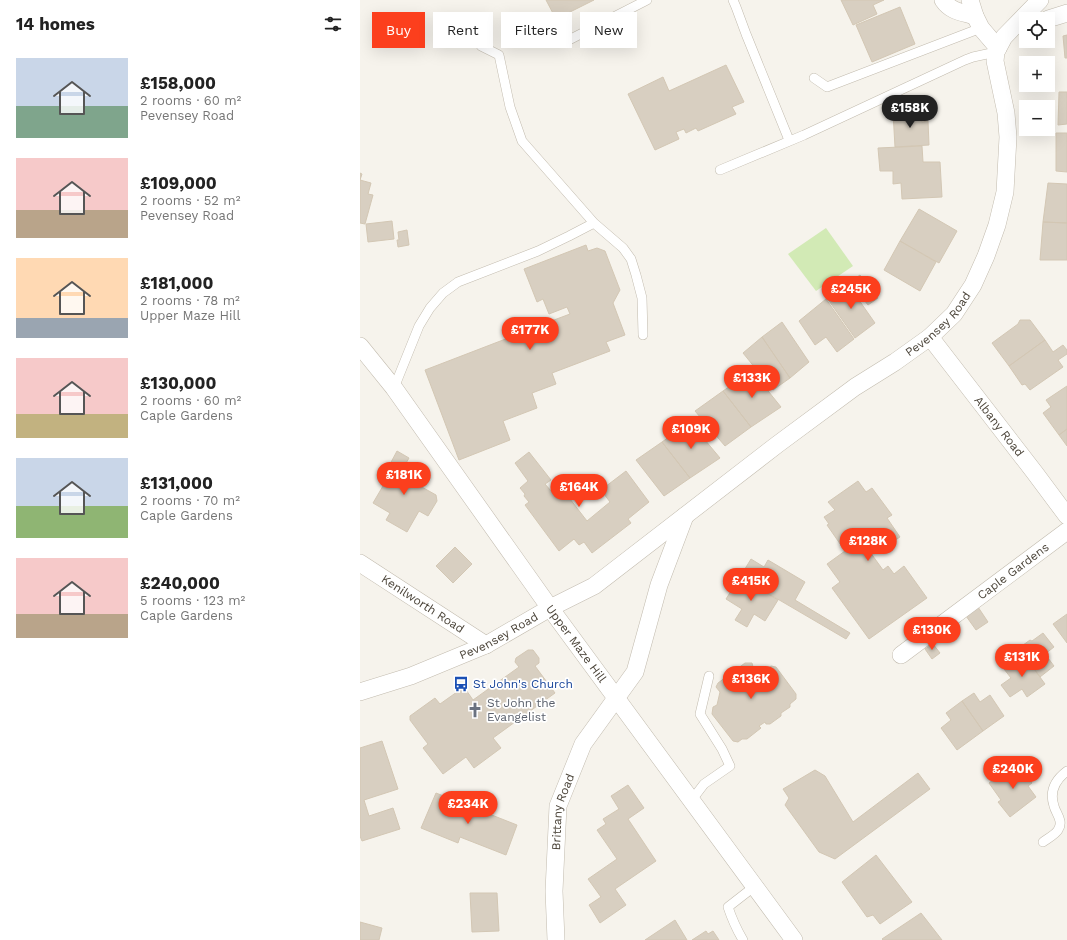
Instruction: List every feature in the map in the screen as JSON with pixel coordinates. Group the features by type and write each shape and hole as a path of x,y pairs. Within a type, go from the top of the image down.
{"street":[{"path":"943,0 951,9 975,14 997,50"},
{"path":"997,50 1004,37 1018,28 1040,0"},
{"path":"1055,17 1067,13"},
{"name":"Pevensey Road","path":"360,692 411,676 486,645 550,608 594,586 778,444 855,387 895,362 930,337 954,314 973,285 986,256 997,225 1002,205 1008,137 1006,113 995,61 997,50"},
{"name":"Albany Road","path":"930,337 1067,516"},
{"name":"Upper Maze Hill","path":"360,346 394,388 550,608 755,886 793,940"},
{"path":"616,699 635,672 659,585 684,516"},
{"name":"Caple Gardens","path":"901,655 1067,531"},
{"name":"Kenilworth Road","path":"360,563 486,645"},
{"name":"Brittany Road","path":"556,940 554,892 558,806 583,744 616,699"}],"lane":[{"path":"572,38 647,0"},
{"path":"732,0 789,140"},
{"path":"814,78 827,87 975,14"},
{"path":"485,48 499,56 510,107 522,141 594,223 623,248 631,259 642,298 642,336"},
{"path":"720,170 804,135 965,60 997,50"},
{"path":"394,388 419,326 430,308 443,293 458,282 538,251 594,223"},
{"path":"692,801 704,784 730,766 722,749 700,714 709,676"},
{"path":"1043,842 1058,830 1060,818 1054,807 1052,797 1054,785 1067,770"},
{"path":"744,940 740,935 728,908 755,886"}],"green space":[{"path":"826,228 853,266 816,291 788,254"}],"building":[{"path":"546,0 594,0 570,12 552,12"},
{"path":"841,0 884,0 873,5 877,14 853,25"},
{"path":"900,7 915,44 872,62 856,25"},
{"path":"1067,35 1067,58 1065,58 1063,36"},
{"path":"726,65 744,102 732,107 736,114 698,131 696,128 686,133 684,129 676,132 679,139 655,150 628,94 663,77 669,91"},
{"path":"1059,92 1067,92 1067,124 1058,125"},
{"path":"921,111 922,122 928,121 929,145 895,147 893,112"},
{"path":"1056,133 1067,133 1067,172 1056,171"},
{"path":"922,146 923,162 940,162 942,197 902,199 901,183 893,184 893,171 880,171 878,148"},
{"path":"360,180 371,183 368,194 373,195 365,224 360,223"},
{"path":"1048,183 1067,184 1067,223 1043,222"},
{"path":"919,209 957,231 939,263 900,241"},
{"path":"392,221 394,239 368,242 366,224"},
{"path":"1043,222 1067,223 1067,260 1040,260"},
{"path":"407,230 409,245 398,247 398,232"},
{"path":"900,241 936,262 920,291 884,270"},
{"path":"586,245 588,251 597,248 605,251 620,290 613,303 625,335 606,342 610,351 552,373 556,384 532,393 537,408 503,421 510,440 459,460 425,370 516,335 514,330 536,322 538,326 570,314 567,307 549,314 543,299 537,302 524,269"},
{"path":"860,275 878,298 868,305 850,282"},
{"path":"847,283 875,323 855,338 827,298"},
{"path":"826,299 854,339 837,352 826,337 815,345 799,321"},
{"path":"1020,320 1030,320 1045,340 1009,366 992,343 1018,324"},
{"path":"782,322 809,362 790,378 762,337"},
{"path":"762,337 790,378 773,390 743,353"},
{"path":"1045,340 1053,352 1063,345 1067,350 1067,354 1058,360 1063,367 1030,390 1025,384 1022,385 1009,366"},
{"path":"752,371 781,407 751,427 723,391"},
{"path":"1067,386 1067,429 1059,435 1043,413 1051,407 1046,400"},
{"path":"723,391 751,427 725,446 695,411"},
{"path":"690,422 720,458 690,478 662,442"},
{"path":"1067,429 1067,446 1059,435"},
{"path":"662,442 690,478 664,496 636,460"},
{"path":"397,451 409,458 402,470 422,483 420,486 436,495 437,501 428,516 419,511 407,532 386,520 390,513 373,503 393,469 389,466"},
{"path":"529,452 551,480 545,484 551,491 557,487 560,492 563,490 587,521 610,502 601,490 626,471 649,502 628,519 631,523 592,553 584,542 579,545 574,539 559,551 525,505 529,502 520,488 528,481 515,463"},
{"path":"858,481 866,492 872,488 892,515 887,518 900,537 883,548 880,544 870,552 883,570 888,566 894,574 904,566 927,598 869,639 832,588 840,582 827,564 845,551 827,525 829,524 824,517 835,510 828,502"},
{"path":"455,547 472,564 453,583 436,566"},
{"path":"751,559 764,567 768,560 805,582 795,600 850,633 846,639 740,577"},
{"path":"740,577 778,600 765,621 754,614 747,627 735,620 742,609 726,599"},
{"path":"978,607 988,622 976,630 966,616"},
{"path":"1067,614 1067,643 1053,624"},
{"path":"1043,633 1054,647 1045,654 1054,666 1040,677 1019,648"},
{"path":"933,644 940,653 932,659 925,649"},
{"name":"St John the Evangelist","path":"528,650 533,650 539,658 539,663 535,666 555,693 493,738 501,748 474,768 466,757 443,774 423,748 428,744 410,720 410,716 435,698 440,704 464,687 473,700 519,667 515,662 516,658"},
{"path":"1024,655 1045,684 1027,697 1022,689 1010,697 1001,685 1011,678 1004,669"},
{"path":"745,663 752,663 753,667 767,669 771,666 776,667 796,694 796,699 790,704 790,707 781,713 781,716 770,724 766,724 765,722 759,726 761,728 747,739 742,739 738,742 733,741 712,714 713,707 717,705 720,692 716,687 718,683"},
{"path":"974,693 980,702 990,695 1004,716 983,731 962,701"},
{"path":"962,701 983,731 957,750 941,728 951,720 946,713"},
{"path":"382,741 398,789 364,800 369,816 393,808 400,829 362,841 360,836 360,748"},
{"path":"1017,763 1032,783 1028,786 1036,797 1010,817 998,802 1001,800 989,783"},
{"path":"815,770 825,776 853,822 918,773 930,789 835,859 819,852 785,805 789,798 783,789"},
{"path":"628,785 644,808 628,819 656,861 615,889 626,905 600,923 589,905 601,897 588,879 617,859 597,830 606,824 603,819 619,809 611,796"},
{"path":"436,793 517,825 506,855 460,837 458,843 421,828"},
{"path":"876,855 912,902 880,924 873,915 867,917 842,882"},
{"path":"470,893 497,893 499,931 472,932"},
{"path":"921,913 942,940 882,939"},
{"path":"675,920 687,940 645,940"},
{"path":"360,922 382,928 379,940 360,940"},
{"path":"706,931 708,934 713,931 719,940 692,940"}],"place":[{"name":"St John's Church","path":"461,684"},
{"name":"St John the Evangelist","path":"475,710"}]}
